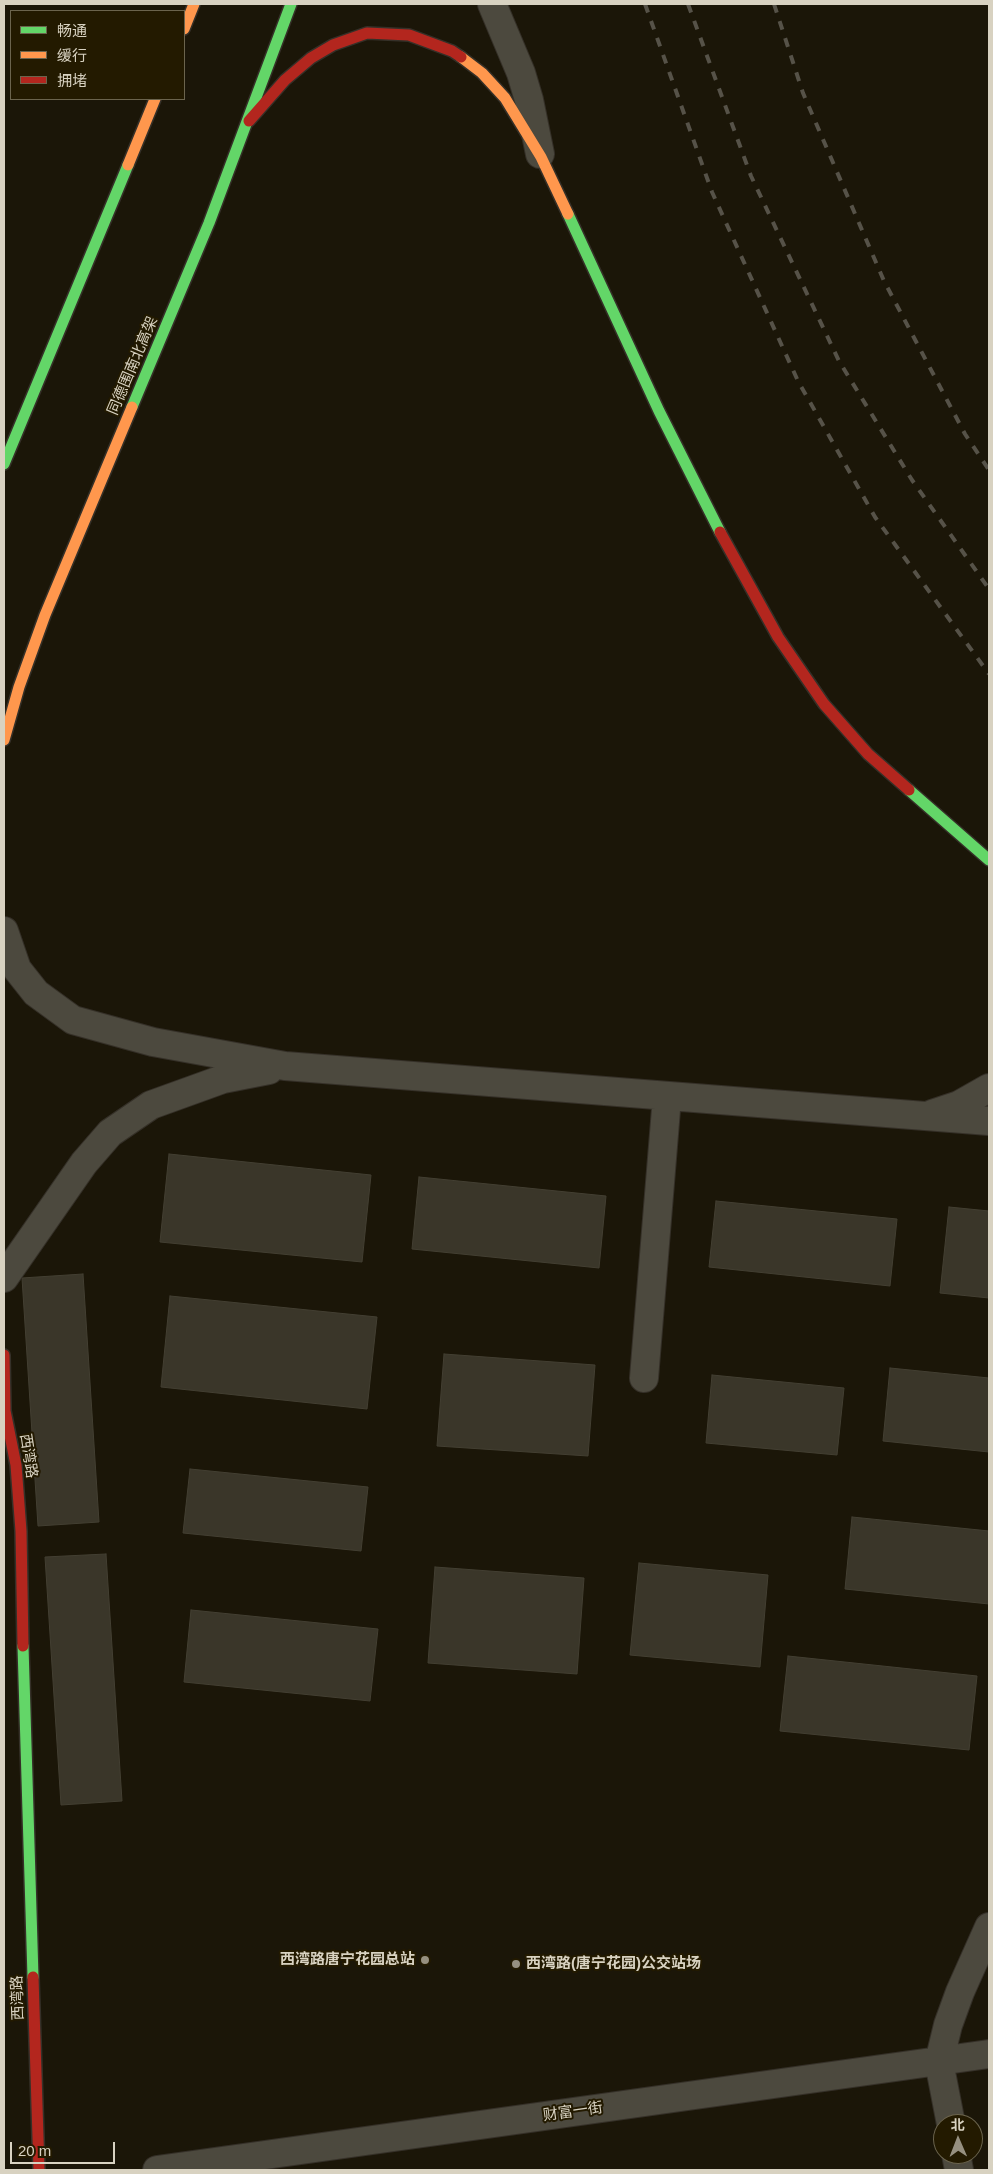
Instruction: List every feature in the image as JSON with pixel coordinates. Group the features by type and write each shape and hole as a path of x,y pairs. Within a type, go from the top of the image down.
{"main road":[{"path":"185,26 194,4"},
{"name":"同德围南北高架","path":"4,740 19,687 45,614 174,309 249,121 291,4"},
{"path":"249,121 285,80 311,58 333,46 367,33 409,35 452,51 482,73 505,98 541,158 663,419 739,570 778,637 824,704 868,754 989,860"},
{"path":"4,464 155,100"},
{"name":"西湾路","path":"4,1355 4,1408 16,1465 21,1531 22,1629 39,2170"}],"street":[{"path":"492,4 507,37 529,100 541,158"},
{"path":"4,931 18,969 36,993 73,1020 153,1042 285,1066 989,1121"},
{"path":"4,1278 84,1163 110,1133 151,1105 223,1079 285,1066"},
{"path":"924,1116 959,1105 989,1088"},
{"path":"644,1378 667,1096"},
{"path":"949,2114 939,2062 948,2025 960,1992 989,1927"},
{"name":"财富一街","path":"157,2170 989,2054"}],"building":[{"path":"169,1154 371,1175 362,1262 160,1242"},
{"path":"419,1177 606,1196 599,1268 412,1249"},
{"path":"716,1201 897,1219 890,1286 709,1267"},
{"path":"949,1207 989,1211 989,1298 940,1293"},
{"path":"83,1274 99,1522 38,1526 22,1278"},
{"path":"170,1296 377,1317 367,1409 161,1387"},
{"path":"444,1354 595,1365 588,1456 437,1446"},
{"path":"890,1368 989,1378 989,1452 883,1441"},
{"path":"712,1375 844,1388 837,1455 706,1443"},
{"path":"190,1469 368,1487 361,1551 183,1533"},
{"path":"852,1517 989,1531 989,1604 845,1589"},
{"path":"106,1554 122,1801 61,1805 45,1557"},
{"path":"639,1563 768,1575 760,1667 630,1655"},
{"path":"435,1567 584,1578 577,1674 428,1663"},
{"path":"191,1610 378,1629 370,1701 184,1682"},
{"path":"788,1656 977,1676 969,1750 780,1731"}],"railway":[{"path":"645,4 712,192 798,381 875,517 989,674"},
{"path":"688,4 751,176 839,361 912,480 989,589"},
{"path":"774,4 803,93 884,281 965,434 989,470"}],"traffic: fast":[{"path":"132,407 209,223 291,4"},
{"path":"4,464 128,165"},
{"path":"568,214 659,411 720,532"},
{"path":"909,790 989,860"},
{"path":"23,1646 33,1977"}],"traffic: slow":[{"path":"185,26 194,4"},
{"path":"461,57 482,73 505,98 541,157 568,214"},
{"path":"128,165 155,100"},
{"path":"4,740 19,687 45,615 132,407"}],"traffic: jam":[{"path":"249,121 285,80 311,58 333,45 367,33 409,35 452,51 461,57"},
{"path":"720,532 778,637 824,704 868,754 909,790"},
{"path":"4,1355 5,1410"},
{"path":"4,1406 16,1465 21,1531 23,1646"},
{"path":"33,1977 39,2170"}],"place":[{"name":"西湾路唐宁花园总站","path":"425,1960"},
{"name":"西湾路(唐宁花园)公交站场","path":"516,1964"}]}
